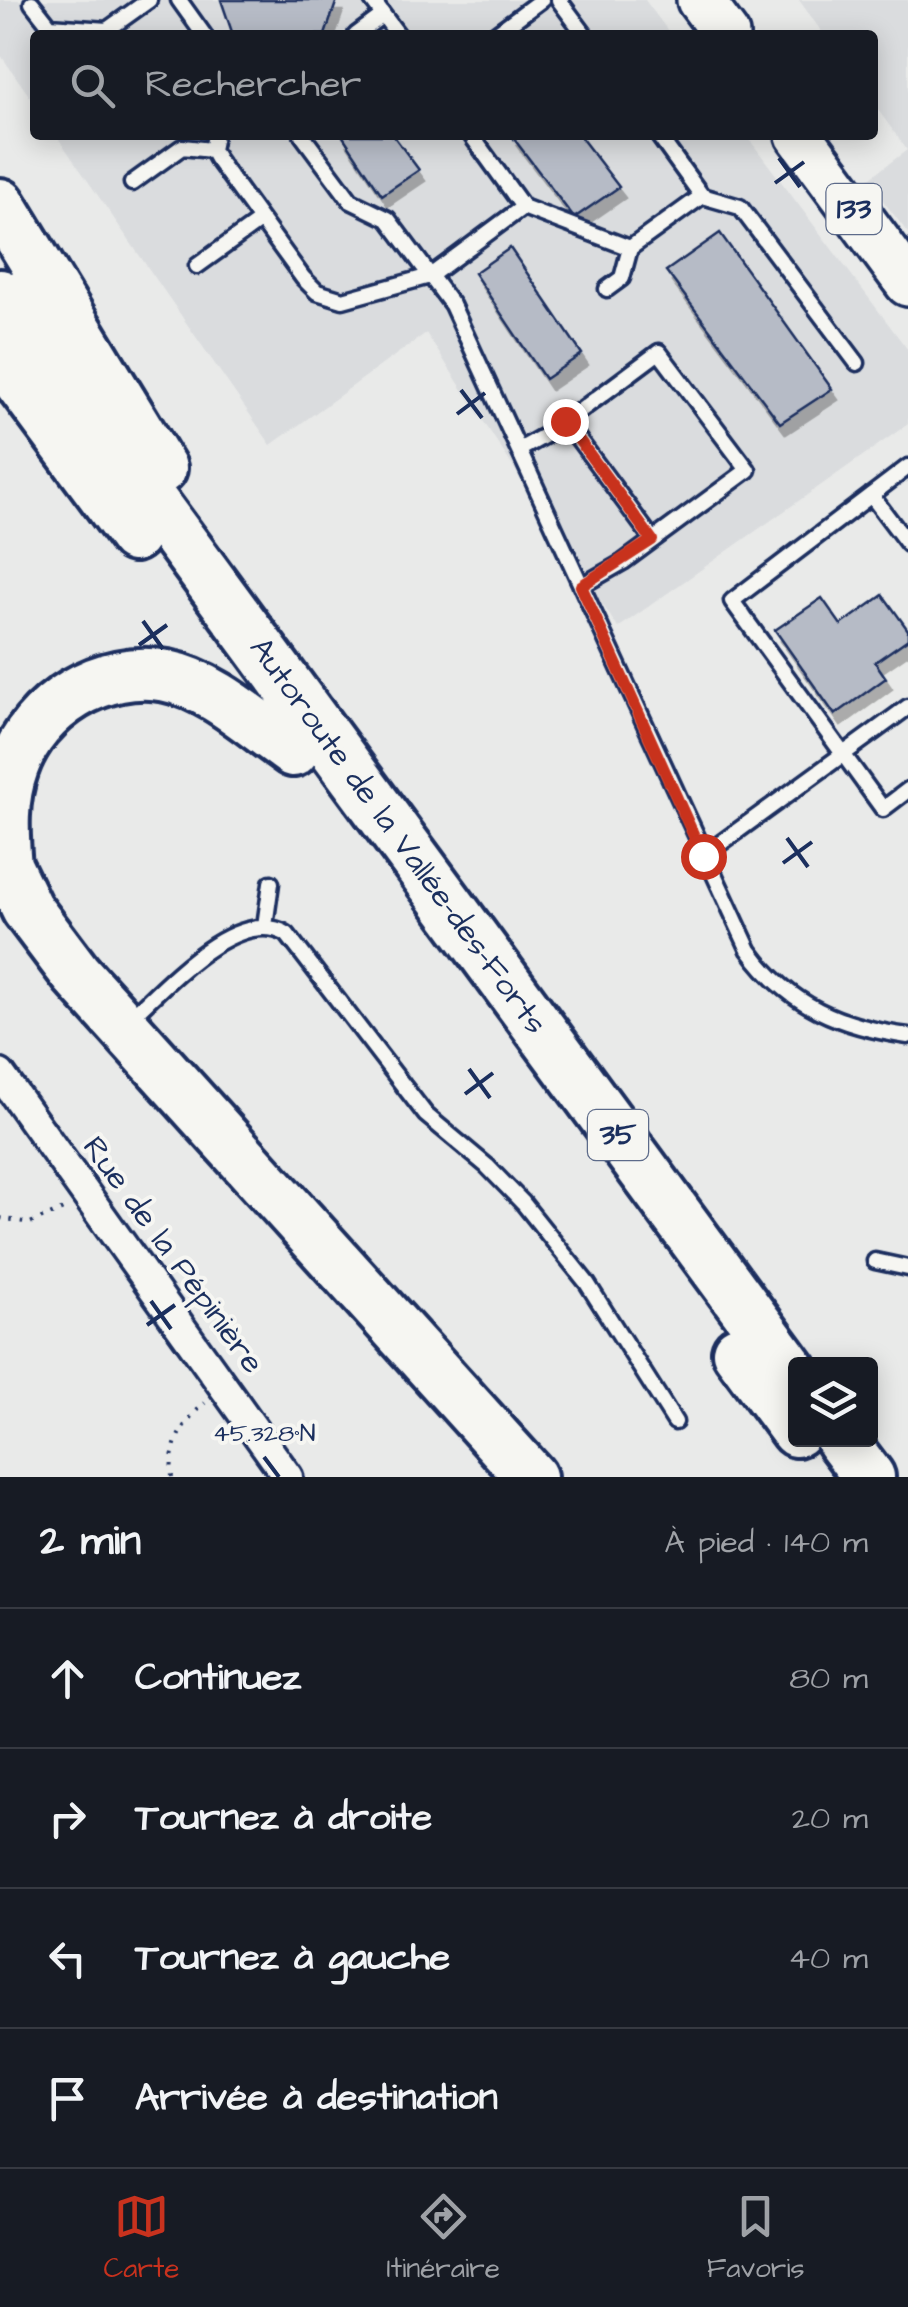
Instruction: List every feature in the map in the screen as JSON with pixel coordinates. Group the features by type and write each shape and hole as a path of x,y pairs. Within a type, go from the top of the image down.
{"highway":[{"path":"0,204 94,352 292,692"},
{"name":"Autoroute de la Vallée-des-Forts","path":"0,295 788,1366"},
{"name":"Autoroute de la Vallée-des-Forts","path":"0,355 788,1419"},
{"path":"293,751 185,681 132,674 93,684 59,704 22,748 5,802 3,860 40,930 531,1477"},
{"path":"816,1447 849,1464"}],"main road":[{"path":"700,0 722,30"},
{"name":"133","path":"803,140 908,284"}],"street":[{"name":"Rue de la Pépinière","path":"0,1074 288,1477"}],"lane":[{"path":"32,3 50,26 107,30 149,0"},
{"path":"179,0 195,30"},
{"path":"372,0 394,30"},
{"path":"501,30 541,0"},
{"path":"559,0 581,30"},
{"path":"362,30 383,14"},
{"path":"306,140 350,201 388,219 452,305 740,937 780,986 833,1020 908,1036"},
{"path":"474,140 523,207 630,248"},
{"path":"662,140 702,196 740,206 857,363"},
{"path":"132,183 182,146 214,143 261,220 303,278 329,299 343,300 430,276 523,207"},
{"path":"607,289 622,278 630,248 702,196"},
{"path":"198,266 261,220"},
{"path":"518,450 565,421 659,352 748,470 581,586"},
{"path":"565,421 652,540"},
{"path":"908,467 732,601 883,809 908,790"},
{"path":"871,495 908,544"},
{"path":"703,856 908,707"},
{"path":"265,926 271,883"},
{"path":"122,1025 232,934 265,926 287,934 426,1115 488,1166 523,1203 611,1317 675,1422"},
{"path":"875,1261 908,1268"}],"path":[{"path":"0,1218 46,1220 85,1192"},
{"path":"172,1477 174,1444 183,1424 224,1387"}],"shaded area":[{"path":"0,0 645,0 667,30 30,30 30,97 0,54"},
{"path":"799,0 908,0 908,233 867,180 907,150 878,110 878,30 820,30"},
{"path":"59,140 750,140 908,350 908,424 618,628 426,333 271,445"}],"building":[{"path":"221,0 337,0 327,30 231,30"},
{"path":"345,140 397,140 419,170 382,195"},
{"path":"515,140 583,140 619,187 574,218"},
{"path":"720,233 832,389 780,423 666,271"},
{"path":"510,248 582,354 545,379 474,273"},
{"path":"883,595 908,630 908,639 875,662 886,678 835,715 775,630 822,598 841,625"}],"route":[{"path":"565,421 652,540 581,586 703,856"}]}
